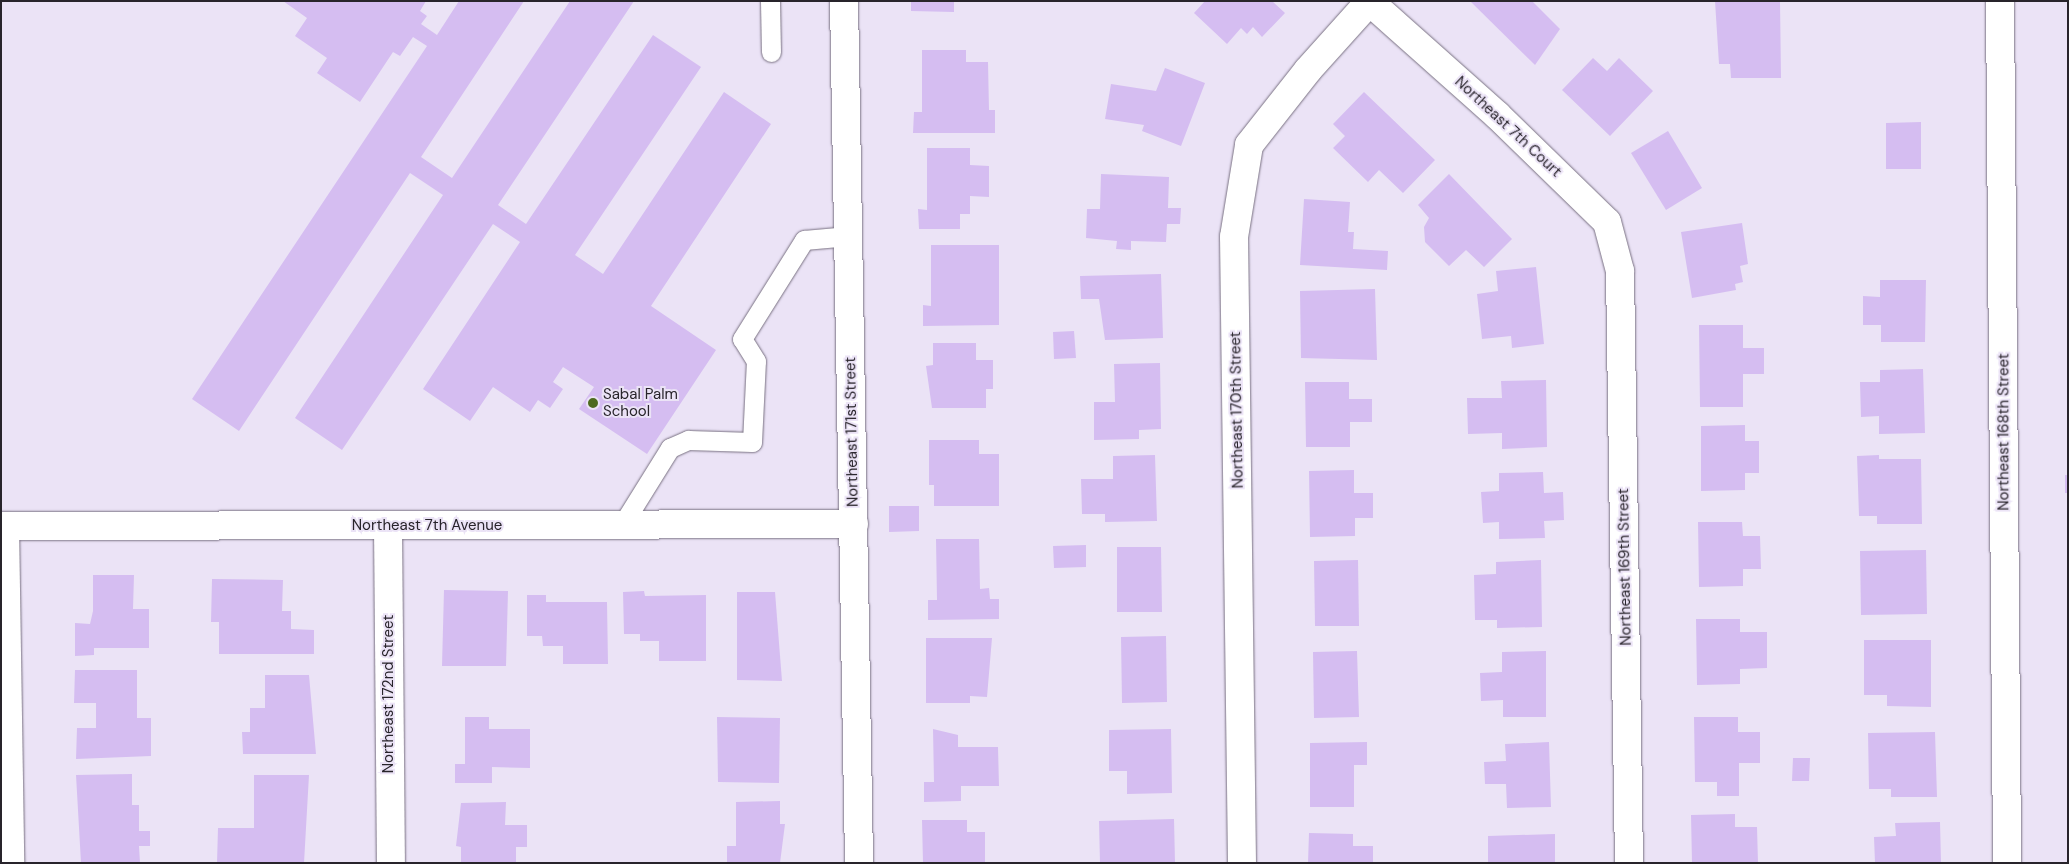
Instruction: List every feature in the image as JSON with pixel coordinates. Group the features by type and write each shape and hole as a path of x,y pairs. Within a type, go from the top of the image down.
{"street":[{"name":"Northeast 171st Street","path":"844,1 859,863"},
{"name":"Northeast 168th Street","path":"2000,1 2007,863"},
{"name":"Northeast 7th Court","path":"1370,2 1498,115 1607,222 1620,271"},
{"name":"Northeast 170th Street","path":"1242,863 1234,237 1249,145 1308,70 1370,2"},
{"name":"Northeast 169th Street","path":"1620,271 1630,863"},
{"name":"Northeast 7th Avenue","path":"3,526 854,524"},
{"path":"3,526 10,863"},
{"name":"Northeast 172nd Street","path":"388,526 391,863"}],"lane":[{"path":"770,1 771,52"},
{"path":"622,525 670,448 688,440 752,442 756,361 742,340 804,240 848,236"}],"building":[{"path":"283,1 426,1 420,11 427,16 421,24 437,35 459,1 524,1 421,157 452,178 570,1 634,1 498,205 526,224 653,35 701,67 575,255 603,274 724,92 771,124 651,306 716,350 647,454 579,409 594,387 563,367 553,382 563,389 550,408 538,400 530,412 493,387 470,421 423,389 520,242 493,224 342,450 295,418 443,195 410,173 239,431 192,399 427,46 413,37 400,56 393,52 360,102 317,73 327,58 295,36 307,18"},
{"path":"911,1 954,1 954,12 911,11"},
{"path":"1205,1 1272,1 1285,13 1262,37 1253,27 1247,34 1241,28 1227,44 1194,13"},
{"path":"1470,1 1532,1 1560,29 1535,65"},
{"path":"1715,1 1780,1 1781,78 1731,78 1730,64 1719,64"},
{"path":"922,50 966,50 966,62 988,62 989,110 995,110 995,133 913,133 914,112 922,112"},
{"path":"1593,58 1607,71 1619,58 1653,91 1610,136 1562,90"},
{"path":"1165,68 1205,83 1181,146 1142,131 1144,125 1105,119 1111,84 1156,91"},
{"path":"1364,92 1435,160 1403,193 1379,170 1368,182 1333,148 1345,136 1333,124"},
{"path":"1921,122 1921,169 1886,169 1886,123"},
{"path":"1668,131 1702,188 1666,210 1631,153"},
{"path":"927,148 970,148 970,165 989,166 989,197 970,196 970,214 960,214 960,229 919,229 918,209 927,210"},
{"path":"1101,174 1169,177 1168,208 1181,208 1180,224 1167,224 1166,242 1131,241 1131,250 1116,249 1117,241 1086,238 1087,209 1100,209"},
{"path":"1449,174 1512,239 1484,267 1466,250 1449,266 1425,242 1424,227 1429,218 1418,205"},
{"path":"1304,199 1350,202 1348,232 1354,232 1353,249 1388,251 1387,270 1300,265"},
{"path":"1742,223 1748,264 1740,266 1743,282 1735,284 1736,290 1692,298 1681,232"},
{"path":"931,245 999,245 999,325 923,326 923,305 931,306"},
{"path":"1536,267 1544,344 1512,348 1511,336 1482,339 1477,294 1498,291 1496,271"},
{"path":"1161,274 1163,338 1105,340 1099,299 1081,299 1080,276"},
{"path":"1880,280 1926,280 1925,342 1881,342 1881,325 1863,325 1863,296 1880,297"},
{"path":"1375,289 1377,360 1301,358 1300,291"},
{"path":"1699,325 1743,325 1743,348 1764,348 1764,374 1743,374 1743,407 1700,407"},
{"path":"1074,331 1076,358 1054,359 1053,332"},
{"path":"933,343 976,343 976,360 993,360 993,389 986,389 986,408 932,408 926,366 933,365"},
{"path":"1160,363 1161,429 1139,430 1139,439 1094,440 1094,402 1115,402 1114,364"},
{"path":"1923,369 1925,433 1879,434 1879,416 1861,417 1860,382 1880,382 1880,370"},
{"path":"1546,380 1547,447 1502,449 1502,433 1468,434 1467,398 1502,398 1501,381"},
{"path":"1305,382 1349,382 1349,399 1372,399 1372,422 1350,422 1350,447 1306,447"},
{"path":"1745,425 1745,441 1759,441 1759,473 1745,473 1745,490 1701,491 1701,426"},
{"path":"929,440 979,440 979,454 999,454 999,506 934,506 934,485 929,485"},
{"path":"1155,455 1157,521 1105,522 1105,514 1082,514 1081,479 1113,479 1113,456"},
{"path":"1879,455 1879,459 1921,459 1922,524 1877,524 1877,516 1859,516 1857,456"},
{"path":"1354,470 1354,493 1373,493 1373,518 1355,518 1355,536 1310,537 1309,471"},
{"path":"1543,472 1544,493 1563,492 1564,520 1544,521 1545,538 1499,539 1499,522 1483,523 1481,492 1499,491 1499,473"},
{"path":"2065,475 2068,475 2068,493 2065,493"},
{"path":"889,506 919,506 919,531 889,532"},
{"path":"1698,522 1742,522 1743,536 1760,536 1761,569 1743,569 1743,586 1699,587"},
{"path":"936,539 979,539 980,589 989,588 990,599 999,599 999,619 928,620 928,600 937,600"},
{"path":"1086,545 1086,567 1054,568 1053,546"},
{"path":"1117,547 1161,547 1162,612 1117,612"},
{"path":"1926,550 1927,614 1861,615 1860,551"},
{"path":"1358,560 1359,626 1315,626 1314,561"},
{"path":"1541,560 1542,627 1497,628 1497,620 1475,620 1474,575 1496,574 1496,562"},
{"path":"93,575 134,575 133,609 149,609 149,648 94,648 94,655 75,656 75,623 90,624 93,611"},
{"path":"212,579 283,580 282,611 291,611 291,629 314,630 314,654 219,654 219,622 211,622"},
{"path":"444,590 508,591 506,666 442,666"},
{"path":"644,591 645,596 706,595 706,661 659,661 659,641 640,641 640,634 624,634 623,592"},
{"path":"737,592 775,592 782,681 737,680"},
{"path":"527,595 546,595 546,602 607,602 608,664 563,664 563,646 543,646 542,636 527,636"},
{"path":"1696,619 1740,619 1740,632 1767,632 1767,668 1740,669 1740,684 1697,685"},
{"path":"1166,636 1167,702 1122,703 1121,637"},
{"path":"926,638 992,638 987,697 970,696 970,703 926,703"},
{"path":"1864,640 1931,640 1931,707 1887,706 1887,695 1864,695"},
{"path":"1357,651 1359,717 1314,718 1313,652"},
{"path":"1546,651 1546,717 1503,717 1503,700 1481,701 1480,673 1502,672 1502,652"},
{"path":"75,670 137,670 137,718 151,718 151,756 76,759 77,728 96,728 96,703 74,703"},
{"path":"265,675 309,675 316,754 243,754 242,732 250,732 250,708 265,708"},
{"path":"465,717 489,717 489,729 530,729 530,768 492,767 492,783 455,783 455,764 465,764"},
{"path":"717,717 780,718 779,783 718,782"},
{"path":"1694,717 1738,717 1738,732 1760,732 1760,763 1739,763 1739,796 1717,796 1717,782 1695,782"},
{"path":"933,729 958,735 958,747 998,747 999,786 961,786 961,801 924,802 924,782 934,782"},
{"path":"1171,729 1172,793 1127,794 1127,771 1109,771 1109,730"},
{"path":"1935,732 1937,797 1891,797 1891,789 1869,789 1868,733"},
{"path":"1367,742 1367,765 1354,765 1354,807 1310,807 1310,743"},
{"path":"1549,742 1551,807 1507,808 1506,784 1485,784 1484,762 1506,761 1505,744"},
{"path":"1793,758 1810,758 1809,781 1792,781"},
{"path":"132,774 132,805 139,805 139,831 150,831 150,846 139,846 140,863 81,863 76,775"},
{"path":"254,775 309,775 304,863 217,863 218,828 254,828"},
{"path":"780,801 780,824 785,824 780,863 727,863 727,846 736,846 736,802"},
{"path":"506,802 505,825 527,825 527,847 516,847 516,863 461,863 461,847 456,846 461,803"},
{"path":"1735,814 1735,827 1757,827 1758,863 1692,863 1691,815"},
{"path":"1174,819 1175,863 1100,863 1099,821"},
{"path":"922,820 967,820 967,832 985,832 985,863 923,863"},
{"path":"1940,822 1941,863 1875,863 1874,837 1896,836 1895,823"},
{"path":"1309,833 1353,834 1353,846 1373,846 1373,863 1308,863"},
{"path":"1555,834 1555,863 1488,863 1488,836"}],"place":[{"name":"Sabal Palm School","path":"593,403"}]}
